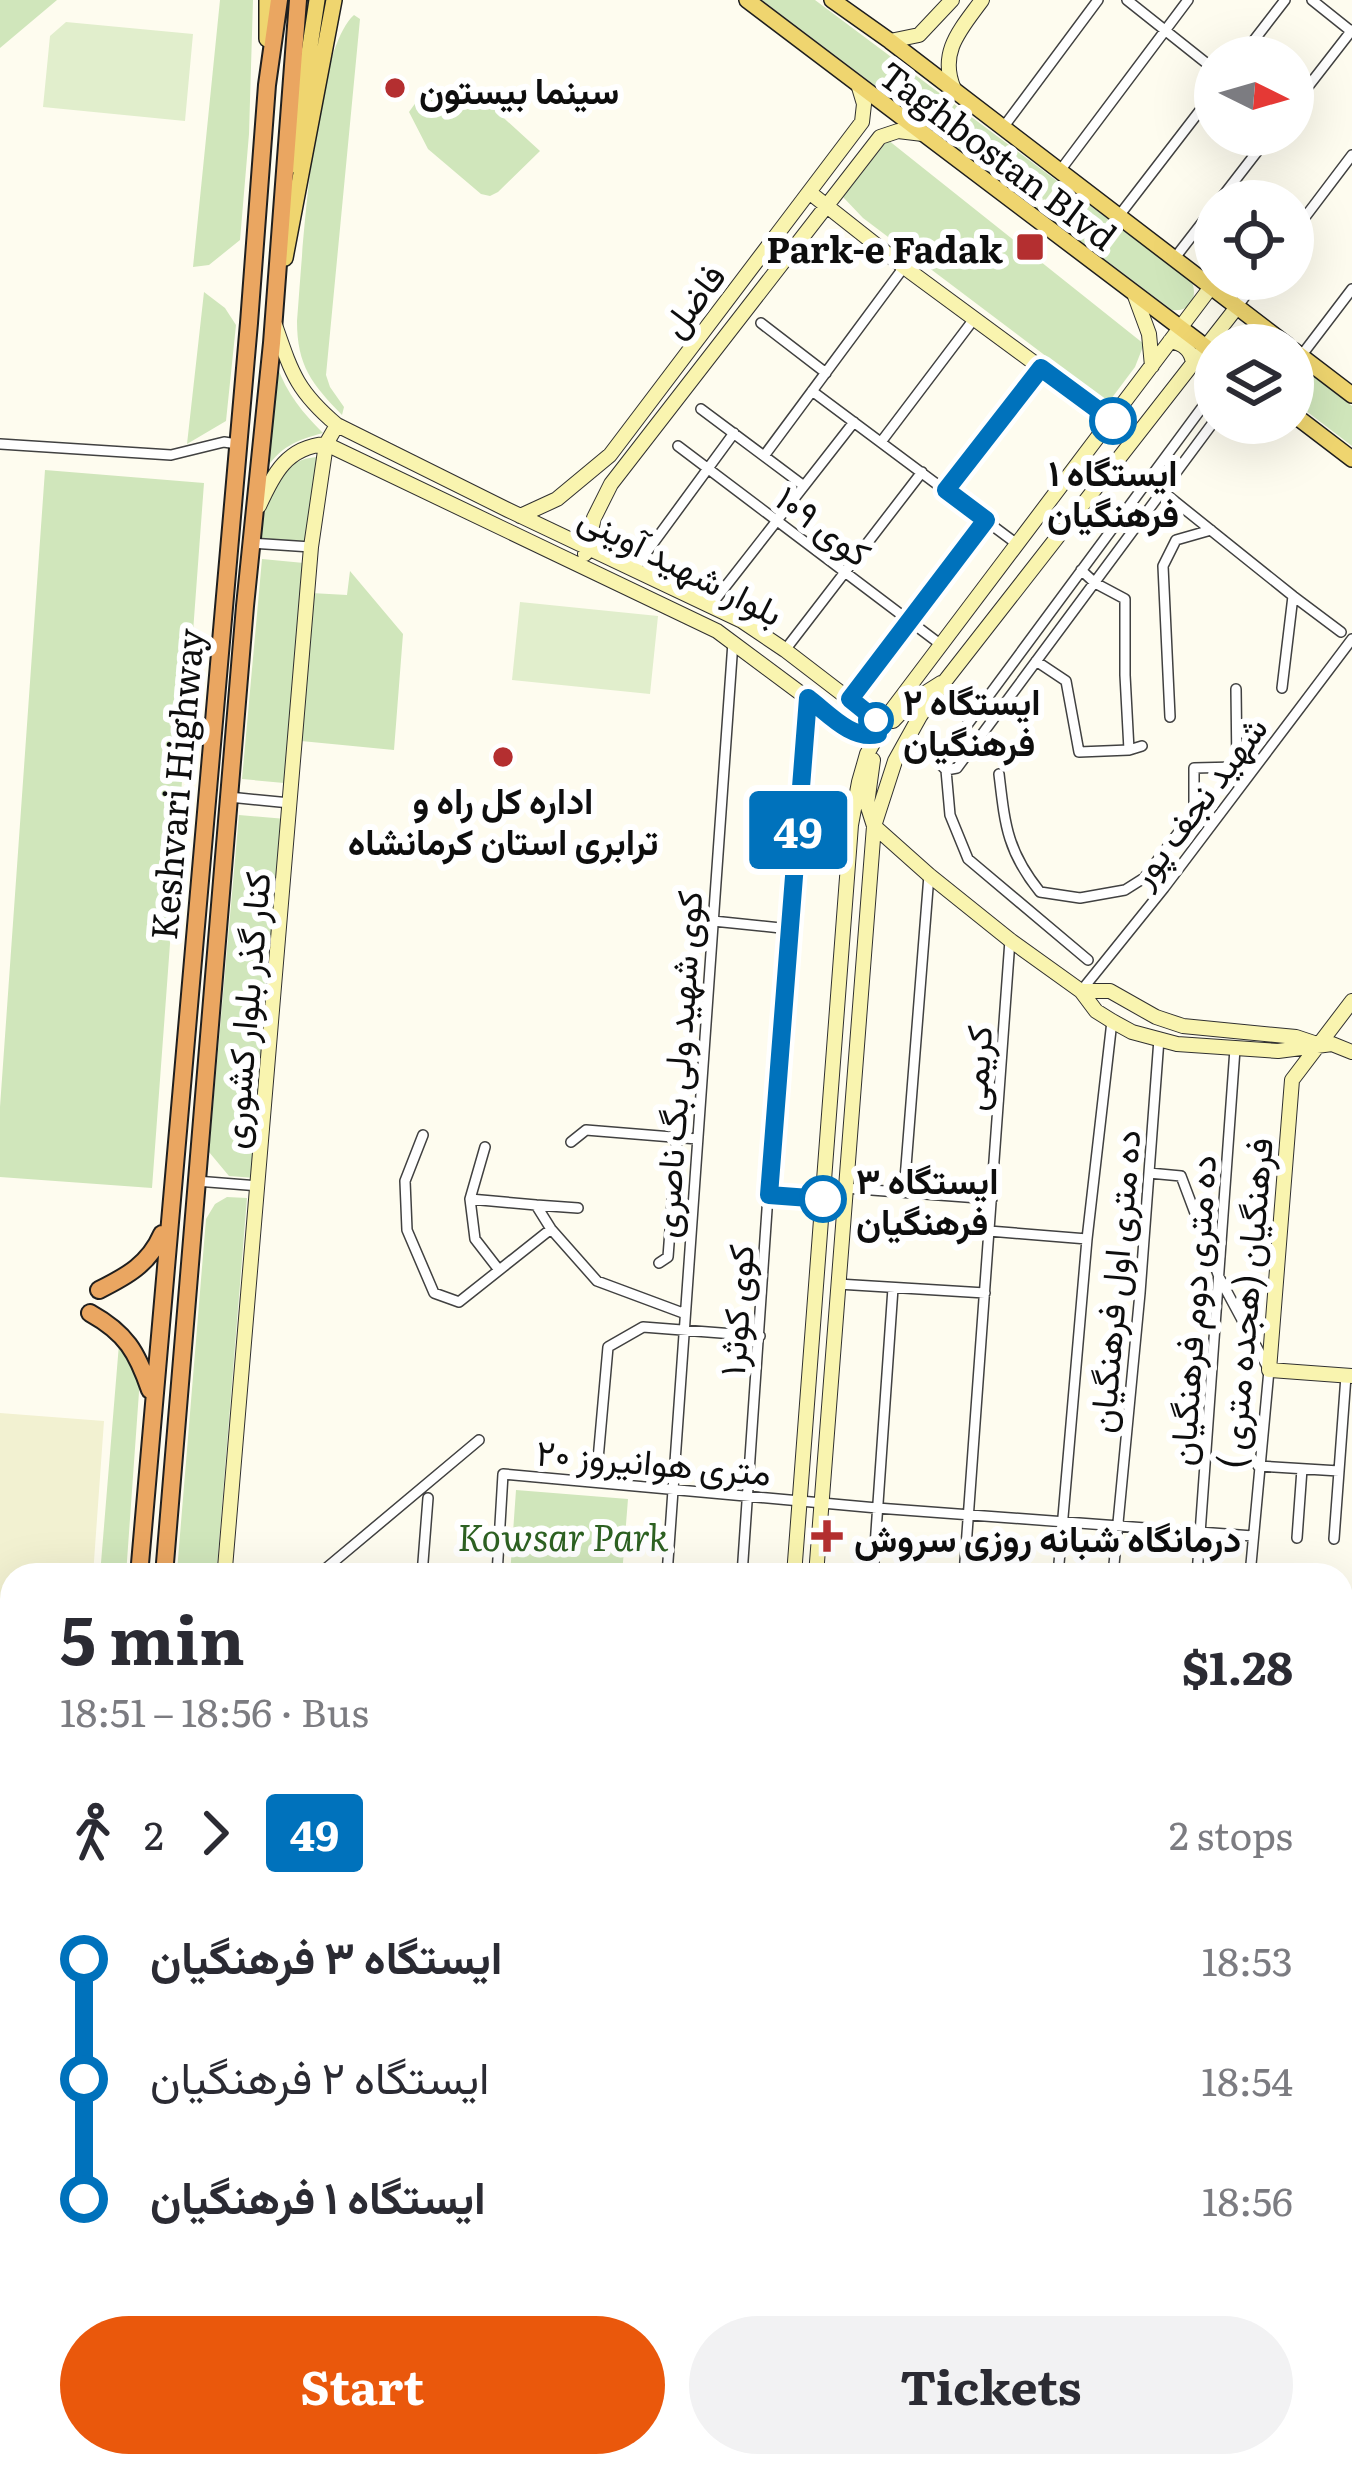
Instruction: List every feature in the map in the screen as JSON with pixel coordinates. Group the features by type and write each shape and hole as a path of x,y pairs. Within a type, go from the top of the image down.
{"highway":[{"name":"Keshvari Highway","path":"141,1563 267,86 279,0"},
{"name":"Keshvari Highway","path":"165,1563 298,0"},
{"path":"99,1290 148,1259 170,1217"},
{"path":"165,1262 176,1275 190,1268"},
{"path":"90,1313 129,1342 151,1393 153,1413"},
{"path":"158,1340 170,1331 183,1342"}],"main road":[{"path":"267,0 267,86"},
{"path":"276,275 317,0"},
{"path":"273,320 334,0"},
{"name":"Taghbostan Blvd","path":"747,0 1136,296 1174,335 1194,344"},
{"path":"890,41 919,35 952,0"},
{"path":"940,44 982,0"},
{"name":"Taghbostan Blvd","path":"841,2 1194,275"},
{"path":"930,26 930,39 940,44 956,94"},
{"name":"فاضل","path":"520,516 557,499 610,455 862,122 858,84"},
{"name":"فاضل","path":"579,565 611,484 880,137 898,130 923,134"},
{"path":"809,192 1113,421"},
{"path":"1136,296 1149,334 1152,368"},
{"path":"795,1563 851,825 867,754 940,644 1201,300"},
{"name":"Taghbostan Blvd","path":"1228,300 1260,324"},
{"path":"1227,324 1237,307"},
{"name":"بلوار شهید آوینی","path":"273,320 294,380 337,425 742,621 876,720 878,734 866,736 850,730 717,631 326,444"},
{"path":"817,1563 874,826 895,761 920,716 1193,363 1192,354 1174,335"},
{"name":"Taghbostan Blvd","path":"1314,366 1352,395"},
{"path":"254,518 281,464 304,448 326,444 337,425"},
{"path":"1314,430 1352,459"},
{"name":"کنار گذر بلوار کشوری","path":"222,1563 259,1186 311,547 326,444"},
{"path":"945,681 911,702 878,734 867,804 874,826 928,875 1081,991 1096,1011 1132,1032 1177,1044 1278,1051 1332,1044 1352,1052"},
{"path":"1081,991 1110,991 1183,1026 1296,1037 1319,1045"},
{"path":"1292,1080 1352,1001"},
{"path":"1278,1051 1292,1080"},
{"name":"فرهنگیان (هجده متری )","path":"1269,1370 1292,1080"},
{"path":"1269,1370 1349,1376"}],"street":[{"path":"1002,129 1098,0"},
{"path":"1126,0 1194,53"},
{"path":"1059,172 1188,0"},
{"path":"1257,36 1285,0"},
{"path":"1312,0 1352,31 1314,79"},
{"path":"1118,217 1194,119"},
{"path":"1314,205 1352,155"},
{"path":"1235,180 1254,156"},
{"path":"1174,260 1194,234"},
{"path":"764,457 904,267"},
{"path":"1314,329 1352,289"},
{"path":"1237,307 1242,300"},
{"path":"881,442 974,319"},
{"path":"760,323 826,373"},
{"path":"946,490 1041,368"},
{"path":"812,391 1017,544"},
{"path":"701,409 803,486"},
{"path":"1088,960 968,859 950,814 946,770 939,763 1194,418"},
{"path":"711,605 854,422"},
{"path":"635,568 734,434"},
{"path":"0,444 171,455 224,442 237,444"},
{"path":"946,770 958,768 1197,444"},
{"name":"کوی ۱۰۹","path":"678,446 940,644"},
{"path":"785,650 922,472"},
{"path":"1148,480 1341,632"},
{"path":"850,699 986,520"},
{"path":"1170,717 1163,566 1176,540 1211,530"},
{"path":"250,543 311,547"},
{"path":"1081,570 1125,599 1129,750"},
{"path":"1282,688 1293,596"},
{"name":"شهید نجف پور","path":"1081,991 1352,639"},
{"name":"کوی شهید ولی بگ ناصری","path":"668,1563 733,642"},
{"path":"1022,650 1066,681 1078,752 1142,746"},
{"path":"999,775 1006,831 1021,868 1040,892 1080,898 1125,890 1144,878 1194,812 1194,768 1237,767 1236,689"},
{"name":"کوی کوثر۱","path":"743,1563 808,698"},
{"path":"229,796 290,803"},
{"path":"904,1192 928,875"},
{"path":"1026,907 1040,892"},
{"path":"713,922 790,929"},
{"name":"کریمی","path":"965,1563 1010,940"},
{"path":"1059,1563 1087,1239 1112,1021"},
{"name":"ده متری اول فرهنگیان","path":"1114,1563 1159,1040"},
{"name":"ده متری دوم فرهنگیان","path":"1198,1563 1235,1049"},
{"path":"571,1142 586,1130 697,1139"},
{"path":"423,1135 405,1181 407,1230 434,1293 459,1302 551,1229"},
{"path":"659,1263 668,1257 677,1137"},
{"path":"485,1147 470,1199 475,1239 499,1270"},
{"path":"1149,1173 1181,1176 1219,1277 1269,1370"},
{"path":"196,1181 259,1186"},
{"path":"845,1188 992,1198"},
{"path":"769,1195 823,1199"},
{"path":"470,1199 578,1208"},
{"path":"536,1204 551,1229 597,1281 683,1313"},
{"path":"989,1231 1087,1239"},
{"path":"838,1284 985,1293"},
{"path":"874,1563 893,1288"},
{"path":"596,1482 608,1347 643,1327 760,1336"},
{"name":"فرهنگیان (هجده متری )","path":"1251,1563 1269,1370"},
{"path":"1334,1539 1349,1376"},
{"path":"332,1563 479,1440"},
{"path":"1258,1466 1339,1471"},
{"path":"1297,1538 1302,1468"},
{"name":"۲۰ متری هوانیروز","path":"497,1563 503,1474 1253,1536"},
{"path":"423,1563 428,1498"},
{"path":"349,1563 351,1547"}],"green space":[{"path":"0,0 57,0 0,48"},
{"path":"220,0 253,0 240,240 209,265 193,267"},
{"path":"762,0 815,0 1192,282 1191,303 1172,310"},
{"path":"354,15 360,19 326,375 344,407 342,415 308,373 297,321 319,112 340,36"},
{"path":"66,22 193,34 185,121 43,107 50,36"},
{"path":"473,90 540,151 490,196 481,194 428,149 409,112 424,91 434,91 453,108"},
{"path":"888,140 1144,344 1135,367 1108,403 863,218 843,197"},
{"path":"204,292 225,308 236,325 226,421 187,444"},
{"path":"277,366 296,402 323,433 290,446 265,471"},
{"path":"1314,377 1352,406 1352,446 1314,417"},
{"path":"317,457 307,542 258,538 281,474 302,460"},
{"path":"45,470 204,483 152,1188 0,1177 0,1107"},
{"path":"262,559 304,563 284,783 242,779"},
{"path":"350,571 403,634 394,750 301,741 311,593 347,595"},
{"path":"520,602 658,616 650,694 512,680"},
{"path":"239,815 286,819 255,1178 229,1176 209,1152"},
{"path":"227,1197 247,1198 217,1563 178,1563 206,1219 215,1204"},
{"path":"119,1344 140,1378 127,1563 101,1563"},
{"path":"0,1413 104,1421 94,1563 0,1563"},
{"name":"Kowsar Park","path":"516,1490 628,1499 623,1563 511,1563"}],"bus line":[{"name":"49","path":"823,1199 769,1195 808,698 850,730 870,737 878,734 876,720 850,699 986,520 946,490 1041,368 1113,421"}],"place":[{"name":"سینما بیستون","path":"395,88"},
{"name":"Park-e Fadak","path":"1030,247"},
{"name":"ایستگاه ۱ فرهنگیان","path":"1113,421"},
{"name":"ایستگاه ۲ فرهنگیان","path":"876,720"},
{"name":"اداره کل راه و ترابری استان کرمانشاه","path":"503,757"},
{"name":"ایستگاه ۳ فرهنگیان","path":"823,1199"},
{"name":"درمانگاه شبانه روزی سروش","path":"827,1536"}]}
